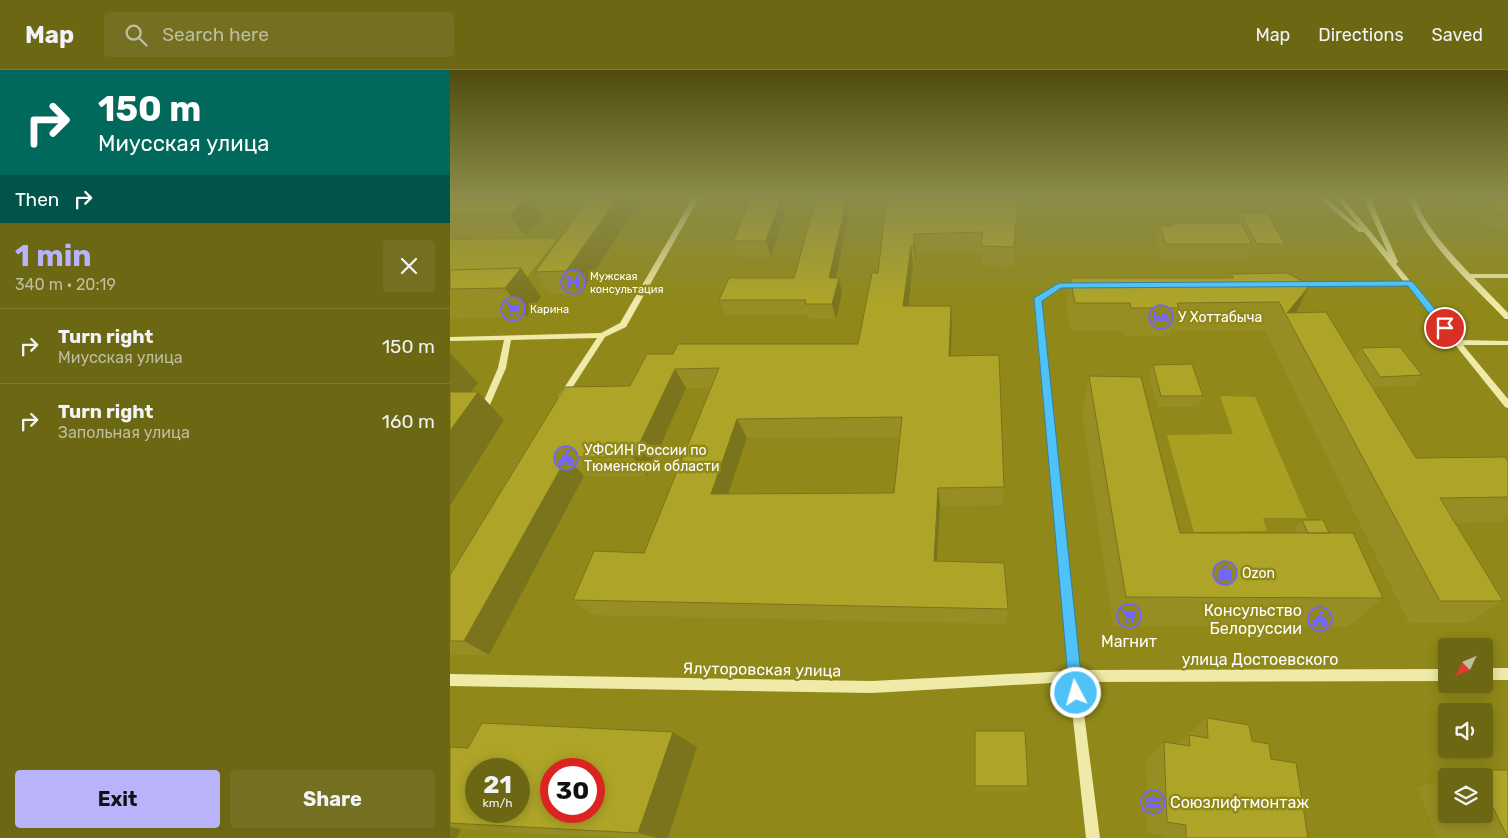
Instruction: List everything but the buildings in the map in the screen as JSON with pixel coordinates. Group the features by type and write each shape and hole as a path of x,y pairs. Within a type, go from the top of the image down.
{"street":[{"path":"450,339 602,335 622,325 676,232"},
{"path":"1362,232 1378,245"},
{"path":"1367,232 1508,405"},
{"path":"1383,232 1398,269"},
{"path":"1432,232 1508,317"},
{"path":"1470,276 1508,276"},
{"path":"1290,284 1410,284"},
{"path":"1088,285 1059,286 1037,300 1074,676 1093,838"},
{"path":"560,402 602,335"},
{"path":"468,413 485,407 502,368 508,337"},
{"path":"1456,342 1508,343"},
{"path":"1493,674 1508,674"},
{"name":"улица Достоевского","path":"1074,676 1438,675"},
{"name":"Ялуторовская улица","path":"450,680 872,687 1074,676"}],"shaded area":[{"path":"557,239 522,283 450,284 450,240"},
{"path":"1220,396 1255,397 1307,518 1263,518 1267,531 1194,532 1167,435 1233,434"}],"place":[{"name":"Мужская консультация","path":"573,282"},
{"name":"Карина","path":"513,309"},
{"name":"У Хоттабыча","path":"1161,317"},
{"name":"УФСИН России по Тюменской области","path":"566,458"},
{"name":"Ozon","path":"1225,573"},
{"name":"Магнит","path":"1129,616"},
{"name":"Консульство Белоруссии","path":"1320,619"},
{"name":"Союзлифтмонтаж","path":"1153,802"}],"route":[{"path":"1076,693 1037,300 1059,286 1410,284 1445,328"}]}
